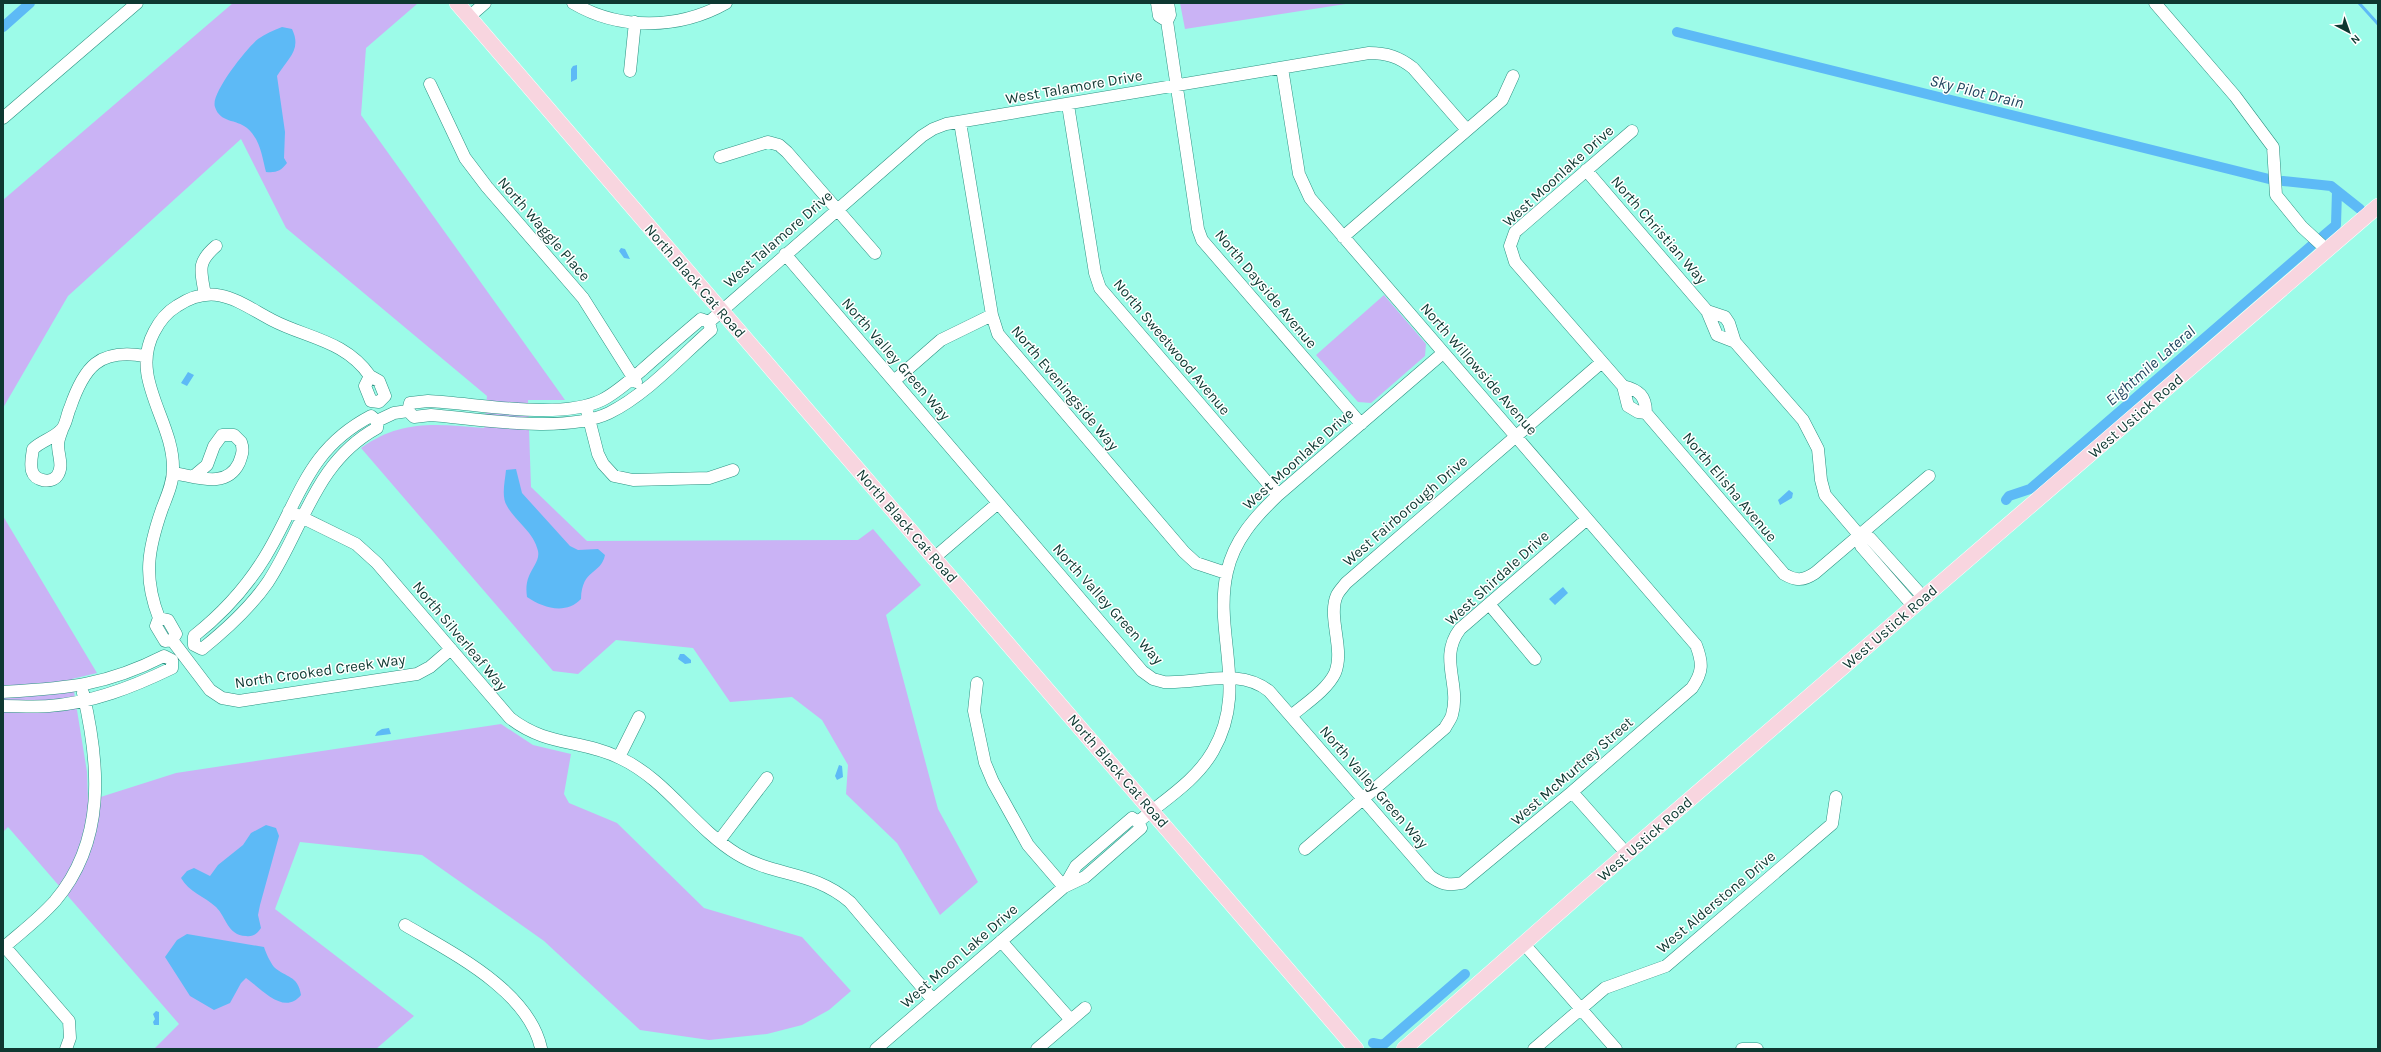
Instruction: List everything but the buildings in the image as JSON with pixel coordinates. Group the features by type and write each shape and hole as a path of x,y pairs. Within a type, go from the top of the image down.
{"main road":[{"name":"North Black Cat Road","path":"463,8 721,311 1152,810 1356,1049"},
{"name":"West Ustick Road","path":"1404,1049 1627,854 2378,206"}],"street":[{"path":"3,118 137,3"},
{"path":"463,8 485,3"},
{"path":"573,3 606,17 635,22 676,21 695,17 726,3"},
{"path":"1157,3 1159,16 1167,21 1170,15 1168,3"},
{"path":"2155,3 2235,96 2273,147 2276,195 2302,227 2327,250"},
{"name":"North Dayside Avenue","path":"1167,21 1175,86 1198,229 1202,240 1361,424"},
{"path":"630,71 635,22"},
{"name":"West Talamore Drive","path":"709,322 785,254 933,128 960,122 1068,105 1369,53 1393,56 1413,68 1467,130"},
{"name":"North Willowside Avenue","path":"1282,68 1302,185 1310,198 1696,645 1702,668"},
{"path":"1343,237 1502,100 1513,76"},
{"name":"North Waggle Place","path":"430,84 465,158 487,187 583,298 642,391"},
{"name":"North Sweetwood Avenue","path":"1068,105 1095,273 1100,288 1278,496"},
{"name":"North Eveningside Way","path":"960,122 992,315 998,334 1008,348 1174,542 1196,563 1226,573"},
{"name":"West Moonlake Drive","path":"1510,246 1515,232 1632,131"},
{"path":"720,157 768,142 778,145 788,152 875,253"},
{"name":"North Christian Way","path":"1586,170 1707,311 1717,335 1735,342"},
{"path":"205,295 201,271 204,256 216,246"},
{"name":"North Elisha Avenue","path":"1510,246 1515,262 1623,386 1628,406 1638,412 1646,413"},
{"name":"North Valley Green Way","path":"785,254 1142,671 1153,679 1164,682 1245,678 1260,684 1291,716 1430,876 1440,884 1451,885"},
{"path":"194,476 173,473 173,454 148,381 145,356 147,344 158,324 171,310 188,299 217,294 234,298 278,323 340,347 360,364 370,376 379,380 385,396 379,402 381,419 377,428 355,443 324,475 267,582 245,611 202,649 194,645"},
{"name":"North Christian Way","path":"1707,311 1724,317 1732,329 1735,342 1810,430 1818,449 1825,495 1860,536 1870,538 1919,603"},
{"path":"894,381 941,340 992,315"},
{"path":"701,319 709,322 711,330 642,391 610,412 589,419 567,423 539,424 431,415 414,417 408,411 410,403 428,401 541,410 566,410 585,406 603,400 633,377 701,319"},
{"path":"62,430 77,386 87,371 99,360 125,353 145,356"},
{"name":"West Moonlake Drive","path":"1138,822 1194,776 1213,751 1228,715 1231,678 1224,608 1226,573 1233,552 1244,532 1259,513 1443,353"},
{"name":"West Fairborough Drive","path":"1291,716 1325,686 1335,672 1339,655 1335,616 1336,596 1346,583 1602,362"},
{"name":"North Elisha Avenue","path":"1623,386 1641,393 1645,399 1646,413 1784,574 1792,578 1806,579 1815,574 1860,536"},
{"path":"585,406 603,464 608,471 620,478 633,480 709,478 733,470"},
{"path":"194,645 194,636 221,612 255,573 307,475 331,444 344,432 366,418 371,416 381,419 408,411"},
{"name":"North Crooked Creek Way","path":"173,473 149,553 150,589 159,618 168,620 176,634 172,640 177,656 210,690 222,698 239,701 417,674 430,667 451,649"},
{"path":"1860,536 1929,476"},
{"path":"934,558 998,502"},
{"name":"North Silverleaf Way","path":"289,511 365,551 510,718 522,728 538,736 591,747 619,757 655,780 719,841 737,854 753,862 817,881 837,891 850,902 933,1000"},
{"name":"West Shirdale Drive","path":"1305,849 1362,798 1445,728 1452,716 1454,703 1450,661 1452,643 1460,629 1587,519"},
{"path":"1489,604 1535,659"},
{"path":"3,692 48,690 107,681 164,656 177,656 194,645"},
{"path":"3,706 50,706 84,700 141,683 172,668 177,656"},
{"name":"West McMurtrey Street","path":"1451,885 1462,883 1472,877 1572,792 1692,688 1702,668"},
{"path":"977,683 974,711 985,763 992,782 1028,846 1064,887"},
{"path":"68,1043 69,1020 4,948 43,913 62,892 78,867 88,842 94,821 97,791 95,763 81,686"},
{"path":"619,757 639,717"},
{"path":"719,841 767,778"},
{"path":"1572,792 1627,854"},
{"name":"West Alderstone Drive","path":"1534,1049 1606,988 1666,966 1832,824 1836,797"},
{"name":"West Moon Lake Drive","path":"876,1049 1064,887 1085,877 1140,828 1138,822"},
{"path":"405,925 485,975 508,995 526,1015 538,1033 541,1049"},
{"path":"1001,941 1070,1019"},
{"path":"1524,944 1616,1049"},
{"path":"1037,1049 1070,1019 1085,1008"}],"shaded area":[{"path":"233,3 417,4 366,48 361,115 565,400 528,400 531,487 587,541 858,540 873,529 921,585 886,615 938,809 978,882 940,915 897,843 846,794 848,765 822,720 792,697 730,702 693,648 616,640 578,674 553,671 361,448 390,432 405,428 451,425 484,428 487,396 286,228 241,139 68,296 3,408 3,200"},
{"path":"1180,3 1352,3 1185,29"},
{"path":"1384,295 1426,344 1425,356 1371,403 1358,402 1316,355"},
{"path":"3,516 97,673 72,679 87,772 88,801 176,773 501,724 533,745 571,754 564,794 569,803 617,823 704,908 802,937 851,991 829,1010 802,1025 767,1034 709,1040 640,1030 544,941 422,855 300,842 275,909 414,1016 376,1049 154,1049 179,1024 8,827 3,832"}],"water":[{"path":"282,27 292,29 295,36 295,48 277,76 285,132 284,158 287,163 278,171 266,172 260,148 255,137 243,125 221,116 215,107 215,101 218,92 230,72 253,44 264,35"},
{"path":"577,65 577,79 571,82 571,69 573,66"},
{"path":"621,248 625,249 630,259 624,258 619,251"},
{"path":"188,372 194,375 187,386 181,383"},
{"path":"516,469 522,493 570,546 578,550 598,549 605,555 600,566 588,577 585,582 582,589 581,599 568,607 547,607 527,597 527,581 537,561 538,551 529,532 510,511 505,502 504,489 506,470"},
{"path":"1789,490 1793,493 1792,498 1780,505 1778,500"},
{"path":"1563,587 1568,593 1555,605 1549,599"},
{"path":"680,654 684,654 691,660 691,663 685,664 678,659"},
{"path":"389,728 391,734 375,736 377,732 382,729"},
{"path":"839,765 842,766 843,777 837,780 835,776"},
{"path":"266,825 276,828 279,836 258,915 261,928 253,935 240,935 231,929 216,907 188,887 181,878 187,871 194,868 210,876 218,865 243,845 251,833"},
{"path":"187,934 264,947 274,967 294,980 301,995 294,1001 287,1003 280,1002 266,994 246,978 241,983 230,1003 214,1010 190,996 165,957 177,940"},
{"path":"156,1011 159,1012 159,1025 154,1025 153,1022 155,1019 153,1014"}],"waterway":[{"path":"3,27 30,3"},
{"path":"2359,3 2378,24"},
{"name":"Sky Pilot Drain","path":"1677,32 2269,179"},
{"name":"Sky Pilot Drain","path":"2283,181 2331,186 2360,209"},
{"name":"Eightmile Lateral","path":"2323,236 2336,225 2337,191"},
{"name":"Eightmile Lateral","path":"2006,500 2009,496 2030,489 2311,246"},
{"name":"Eightmile Lateral","path":"1373,1043 1383,1045 1465,974"}]}
